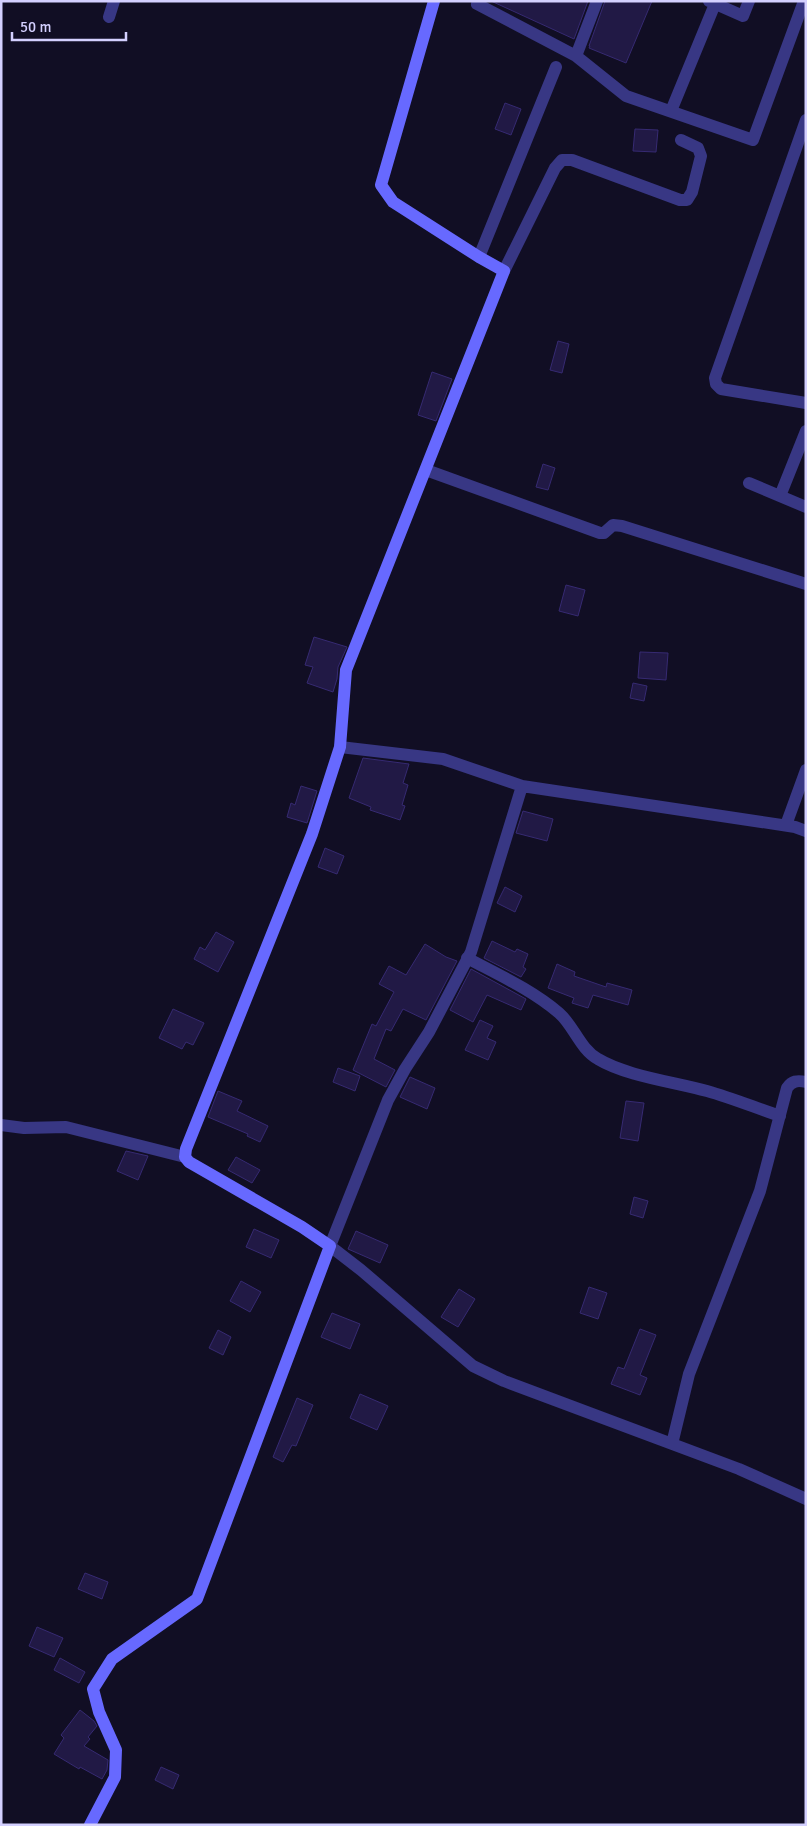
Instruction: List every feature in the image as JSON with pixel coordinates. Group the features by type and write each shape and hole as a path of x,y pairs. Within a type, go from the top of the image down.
{"street":[{"path":"110,17 114,1"},
{"path":"434,1 381,185 393,202 504,271"},
{"path":"478,1 477,4 576,56 626,96 753,140 804,1"},
{"path":"576,56 597,1"},
{"path":"670,111 712,2 743,16 749,1"},
{"path":"479,256 556,67"},
{"path":"806,120 715,378 716,384 721,389 806,403"},
{"path":"185,1157 190,1140 312,834 340,747 346,670 504,271 555,168 562,160 572,160 680,200 686,200 692,192 701,156 698,148 681,140"},
{"path":"780,496 806,431"},
{"path":"426,470 600,533 604,533 613,525 622,526 806,584"},
{"path":"749,483 806,507"},
{"path":"340,747 443,759 522,786 786,826 806,831"},
{"path":"786,826 806,770"},
{"path":"90,1825 115,1777 116,1750 99,1712 94,1689 112,1659 197,1599 330,1246 388,1100 429,1032 468,958 522,786"},
{"path":"468,958 533,993 570,1024 587,1050 603,1062 629,1071 708,1092 780,1116"},
{"path":"672,1444 689,1374 758,1199 787,1088 790,1083 800,1080 806,1082"},
{"path":"1,1125 24,1128 66,1127 185,1157 189,1162 302,1226 330,1246 361,1270 473,1366 504,1381 739,1469 806,1499"}],"building":[{"path":"491,1 588,1 574,39"},
{"path":"605,1 652,1 626,63 589,48"},
{"path":"505,103 521,109 511,135 495,129"},
{"path":"635,129 658,130 656,152 633,151"},
{"path":"558,341 569,344 562,373 550,370"},
{"path":"432,372 452,379 436,421 418,415"},
{"path":"543,464 555,468 548,490 536,487"},
{"path":"566,585 585,590 578,616 559,611"},
{"path":"314,637 347,647 338,667 333,692 307,683 313,667 305,665"},
{"path":"640,652 668,653 666,680 638,678"},
{"path":"633,683 647,686 644,701 630,698"},
{"path":"363,758 409,764 403,783 408,785 402,805 405,806 400,820 370,810 371,807 349,798"},
{"path":"301,786 317,791 307,823 287,817 291,803 295,805"},
{"path":"523,811 553,819 547,841 516,833"},
{"path":"325,848 344,856 337,874 318,867"},
{"path":"505,887 522,896 515,912 497,903"},
{"path":"216,932 234,942 218,972 194,959 200,947 205,950"},
{"path":"492,941 515,952 517,949 528,954 523,967 526,969 521,977 484,958"},
{"path":"425,944 446,957 457,961 426,1020 403,1009 391,1031 386,1029 374,1059 395,1070 386,1087 353,1070 372,1024 376,1026 394,992 379,984 389,966 406,975"},
{"path":"557,964 575,972 574,976 606,987 607,983 632,990 628,1005 593,995 588,1008 572,1003 574,998 548,988"},
{"path":"471,969 526,999 521,1010 487,995 473,1022 450,1010"},
{"path":"173,1009 204,1023 193,1045 186,1042 182,1049 159,1038"},
{"path":"480,1020 493,1026 487,1038 496,1042 488,1060 465,1050"},
{"path":"338,1068 360,1076 355,1091 333,1082"},
{"path":"410,1077 435,1088 427,1109 400,1097"},
{"path":"218,1091 242,1101 237,1111 268,1126 260,1142 247,1136 248,1134 208,1117"},
{"path":"626,1101 644,1103 638,1141 620,1138"},
{"path":"126,1151 148,1156 138,1180 117,1171"},
{"path":"236,1157 260,1170 252,1183 228,1170"},
{"path":"634,1197 648,1201 643,1218 630,1214"},
{"path":"254,1229 279,1240 271,1258 246,1247"},
{"path":"356,1231 388,1245 380,1263 348,1249"},
{"path":"241,1281 261,1292 250,1312 230,1301"},
{"path":"589,1287 607,1293 598,1319 580,1313"},
{"path":"459,1289 475,1299 458,1327 441,1317"},
{"path":"332,1313 360,1324 350,1349 321,1337"},
{"path":"640,1329 656,1335 640,1375 647,1378 640,1395 611,1384 618,1367 624,1369"},
{"path":"218,1330 231,1337 223,1355 209,1348"},
{"path":"360,1394 388,1406 377,1430 350,1418"},
{"path":"297,1398 313,1405 296,1446 292,1445 283,1462 273,1457"},
{"path":"85,1573 108,1582 102,1599 78,1589"},
{"path":"37,1627 63,1638 54,1657 29,1646"},
{"path":"60,1658 85,1672 79,1683 54,1670"},
{"path":"80,1710 94,1721 97,1726 88,1737 90,1739 84,1746 108,1760 107,1770 102,1779 80,1767 79,1769 54,1754 64,1738 61,1735"},
{"path":"161,1767 179,1775 173,1789 155,1780"}]}
